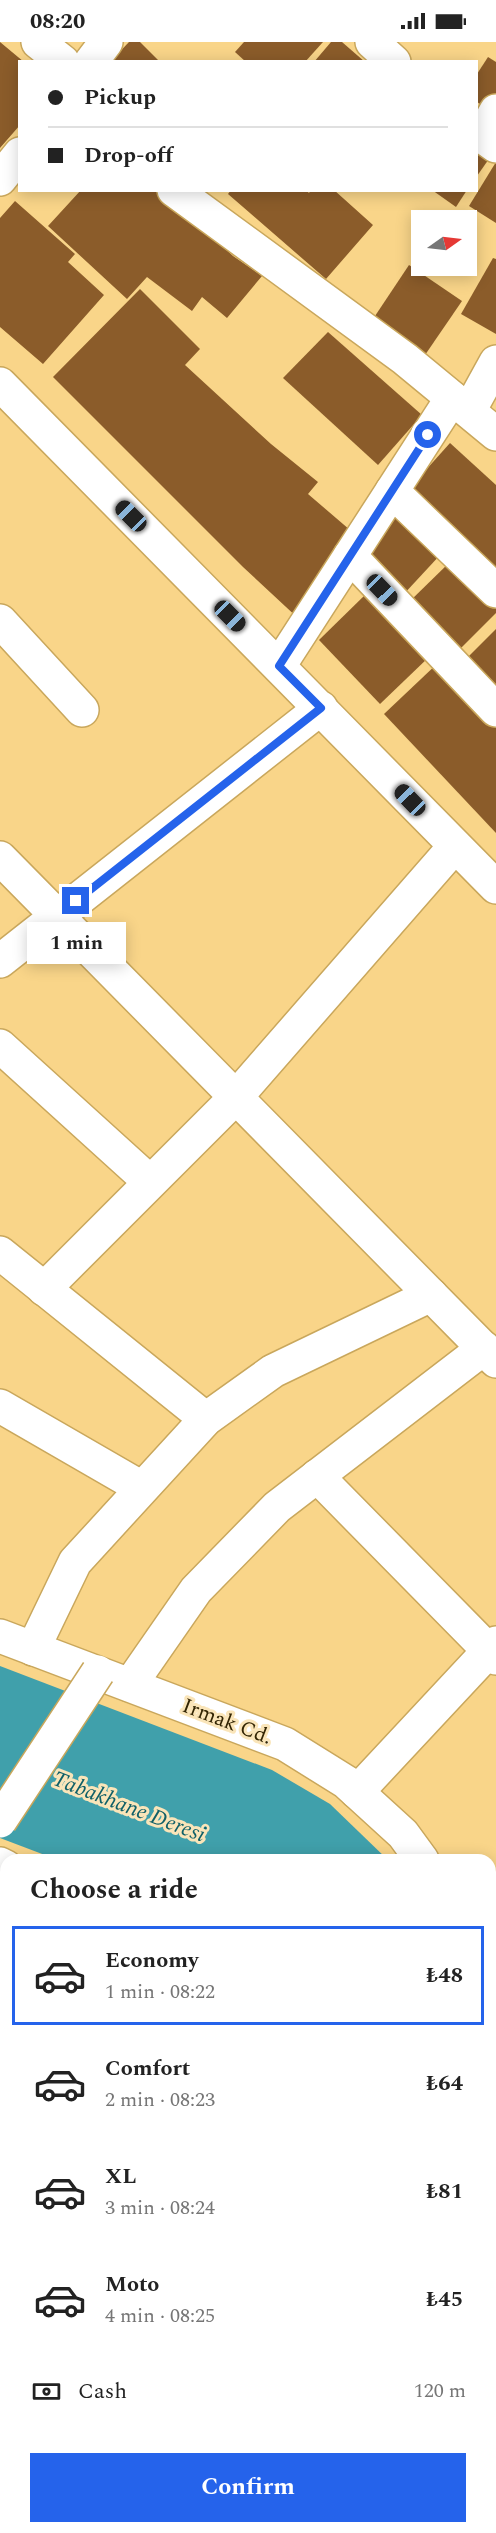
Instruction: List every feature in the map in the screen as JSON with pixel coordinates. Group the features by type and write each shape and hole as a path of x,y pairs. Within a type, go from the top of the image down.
{"street":[{"path":"38,42 60,60"},
{"path":"92,60 106,42"},
{"path":"372,42 392,60"},
{"path":"0,179 18,156"},
{"path":"177,192 405,358 496,434"},
{"path":"279,666 392,491 496,362"},
{"path":"0,384 455,846 491,872"},
{"path":"392,491 496,591"},
{"path":"350,556 496,710"},
{"path":"0,621 82,710"},
{"path":"0,961 321,708"},
{"path":"44,1288 236,1097 455,846"},
{"path":"0,858 490,1355 317,1476 277,1507 196,1590 130,1685"},
{"path":"0,1046 150,1182"},
{"path":"0,1253 206,1419"},
{"path":"33,1649 75,1562 206,1419 273,1371 431,1295"},
{"path":"0,1406 142,1488"},
{"path":"317,1476 494,1651 357,1792"},
{"name":"Irmak Cd.","path":"0,1636 285,1744 346,1782 403,1834 418,1854"},
{"path":"0,1821 98,1672"}],"water":[{"name":"Tabakhane Deresi","path":"0,1666 272,1770 330,1804 382,1854 42,1854 0,1838"}],"building":[{"path":"0,42 22,60 18,60 18,127 0,148"},
{"path":"129,42 140,42 158,60 112,60"},
{"path":"244,42 323,42 307,60 244,60 235,52"},
{"path":"331,42 342,42 363,60 316,60"},
{"path":"488,57 496,62 496,95 488,109 478,103 478,72"},
{"path":"478,147 491,156 478,175"},
{"path":"496,162 496,223 469,206"},
{"path":"79,192 166,192 233,256 262,276 227,318 202,297 192,311 147,277 127,299 48,226"},
{"path":"230,192 336,192 373,225 326,279 228,194"},
{"path":"435,192 466,192 456,207"},
{"path":"15,201 75,254 68,262 104,295 43,364 0,327 0,218"},
{"path":"493,258 496,259 496,334 461,314"},
{"path":"409,265 411,276 425,276 462,301 425,355 373,319"},
{"path":"140,289 200,349 185,365 271,444 318,482 308,494 357,536 300,620 243,567 53,377"},
{"path":"328,332 422,415 378,465 283,378"},
{"path":"450,443 496,485 496,572 407,491"},
{"path":"399,513 441,554 403,595 360,554"},
{"path":"452,560 496,606 496,613 456,653 408,603"},
{"path":"367,593 430,656 380,704 319,640"},
{"path":"496,629 496,701 460,665"},
{"path":"440,661 496,718 496,833 384,714"}],"route":[{"path":"76,901 321,708 279,666 428,435"}]}
